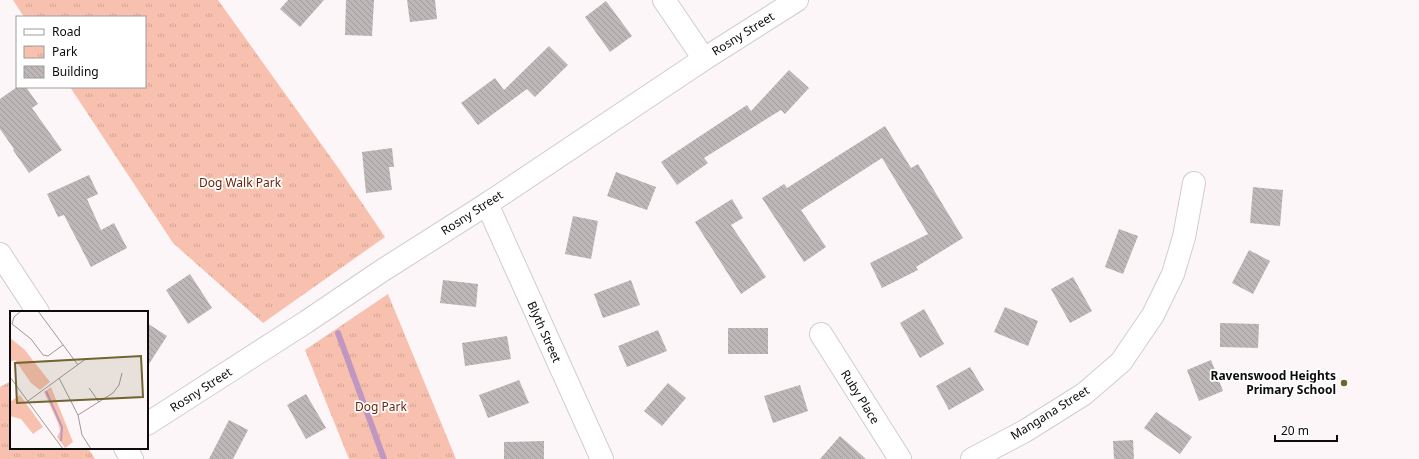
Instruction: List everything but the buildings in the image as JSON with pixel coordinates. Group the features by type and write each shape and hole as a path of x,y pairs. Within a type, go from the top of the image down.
{"street":[{"path":"664,0 704,59"},
{"name":"Rosny Street","path":"148,423 487,204 704,59 797,0"},
{"name":"Mangana Street","path":"972,459 1025,430 1084,394 1121,362 1153,315 1173,274 1184,237 1194,183"},
{"name":"Blyth Street","path":"487,204 602,459"},
{"path":"0,254 37,311"},
{"name":"Ruby Place","path":"821,334 900,459"},
{"path":"126,449 132,459"}],"green space":[{"name":"Dog Walk Park","path":"13,0 218,0 339,169 385,237 263,323 173,243 71,88 146,88 146,16 23,16"},
{"name":"Dog Park","path":"388,294 456,459 349,459 305,350"},
{"path":"10,382 10,449 89,449 95,459 0,459 0,387"}],"waterway":[{"path":"338,333 384,459"}],"place":[{"name":"Ravenswood Heights Primary School","path":"1344,383"}]}
